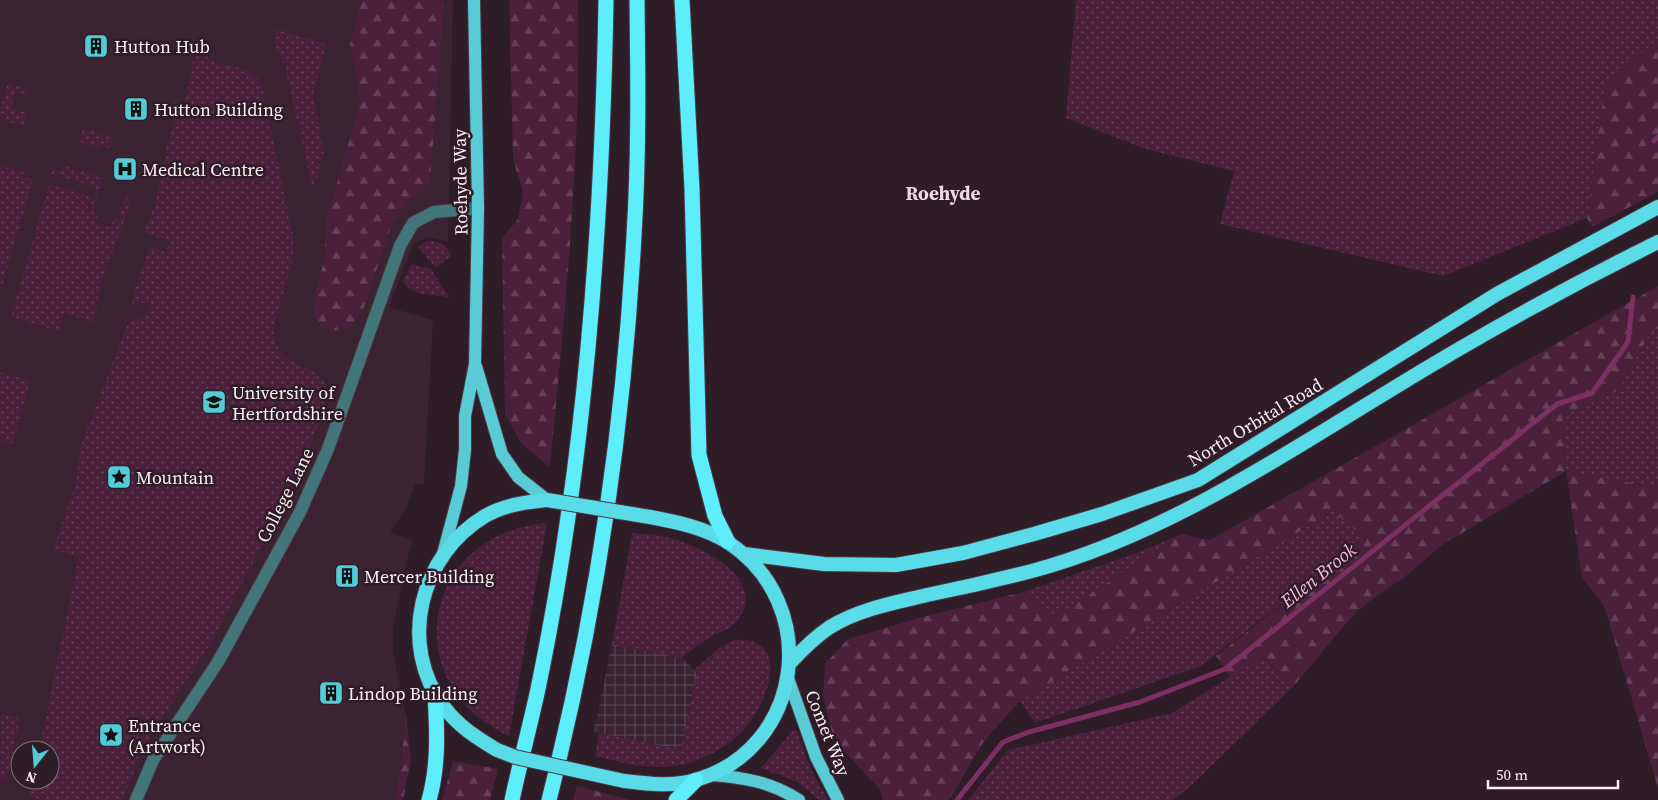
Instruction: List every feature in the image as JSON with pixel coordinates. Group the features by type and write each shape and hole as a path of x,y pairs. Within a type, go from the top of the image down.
{"highway":[{"path":"512,800 538,689 558,579 578,442 596,255 604,106 606,0"},
{"path":"549,800 574,703 602,541 618,426 634,235 638,112 637,0"},
{"path":"682,0 692,189 699,455 715,516 728,542"},
{"name":"North Orbital Road","path":"744,554 824,564 896,565 963,553 1034,534 1102,514 1198,480 1497,294 1658,207"},
{"path":"790,663 809,643 849,617 892,603 1034,570 1104,547 1174,517 1233,487 1387,392 1535,306 1658,242"},
{"path":"547,500 650,516 679,523 712,534 728,542 758,568 780,603 786,622 790,663 781,703 769,726 750,748 733,762 710,775 696,780 665,785 624,781 515,757 496,750 472,734 454,718 435,693 425,671 420,647 419,623 422,598 430,576 442,554 455,539 487,515 513,505 547,500"},
{"path":"429,800 436,763 435,693"},
{"path":"676,800 696,780"}],"main road":[{"name":"Roehyde Way","path":"442,554 461,486 465,450 465,416 475,364 478,208 474,0"},
{"name":"Roehyde Way","path":"475,364 502,454 518,477 547,500"},
{"name":"Comet Way","path":"788,678 816,757 838,800"},
{"path":"710,775 747,778 783,790 799,800"}],"street":[{"name":"College Lane","path":"136,800 153,760 218,662 300,512 328,449 400,246 413,223 434,212 478,208"}],"shaded area":[{"name":"University of Hertfordshire","path":"0,0 453,0 448,242 428,237 417,242 412,247 389,307 433,320 424,484 415,484 405,510 390,532 413,541 406,563 393,628 393,651 406,716 400,773 394,800 0,800"},
{"path":"612,644 682,658 697,673 681,750 594,732"}],"green space":[{"path":"362,0 444,0 430,183 409,201 392,223 364,307 357,319 348,329 331,331 320,325 315,317 313,305 325,257 325,225 360,103 350,44"},
{"path":"509,0 578,0 577,117 571,234 550,467 522,444 505,415 502,238 518,219 523,192 513,159"},
{"path":"1076,0 1658,0 1658,39 1605,86 1587,218 1443,276 1220,224 1234,171 1145,149 1066,118"},
{"path":"276,29 327,44 313,93 324,152 315,186 312,186 285,67 273,40"},
{"path":"1658,39 1658,192 1592,227 1587,218 1605,86"},
{"path":"195,50 218,63 247,70 258,79 262,86 293,235 293,259 275,321 274,336 279,350 285,357 314,372 324,382 328,393 324,410 302,466 279,513 210,645 150,736 122,800 39,800 29,797 31,790 60,790 60,740 41,740 79,556 53,550 76,483 80,448 127,325 150,310 146,302 132,306 134,291 150,246 166,252 170,242 144,232 155,205 169,137 185,101"},
{"path":"8,83 28,89 27,95 15,92 11,108 26,113 23,126 0,119 0,110"},
{"path":"83,128 113,137 110,148 101,146 100,148 79,142"},
{"path":"0,166 24,172 23,177 33,179 0,294"},
{"path":"64,166 103,178 93,211 99,213 96,223 111,227 114,218 119,219 125,197 132,199 101,283 94,322 64,314 59,331 11,317 49,184 91,196 87,210 90,210 96,187 51,174 53,168 62,171"},
{"path":"427,241 435,241 442,244 447,248 451,256 436,268 418,247"},
{"path":"411,264 431,269 449,297 423,294 411,290 403,281"},
{"path":"1658,286 1658,319 1618,390 1562,416 1566,471 1442,545 1402,579 1376,596 1355,613 1292,688 1264,656 1230,677 1216,656 1366,539 1333,511 1020,701 984,741 949,800 883,800 880,789 833,740 823,695 825,664 848,639 926,616 1023,592 1055,617 1181,534 1210,540"},
{"path":"1658,319 1658,485 1653,487 1566,471 1562,415 1618,390"},
{"path":"0,372 30,381 12,445 0,441"},
{"path":"1566,471 1653,487 1658,485 1658,788 1604,605 1582,578"},
{"path":"1333,511 1366,539 1201,666 1035,723 1020,701"},
{"path":"547,523 509,736 473,712 449,682 438,648 438,614 450,581 472,553 505,533"},
{"path":"632,533 658,535 679,541 710,555 724,564 736,576 744,588 746,602 737,621 691,650 682,658 612,644"},
{"path":"1181,534 1055,617 1023,592 1136,553"},
{"path":"734,640 753,642 765,649 770,661 770,676 766,692 759,707 750,722 734,739 701,759 674,766 644,766 595,756 599,733 681,750 697,673 695,669 719,648"},
{"path":"1263,656 1292,688 1194,783 1173,800 968,800 1008,750 1172,713"},
{"path":"1,714 20,718 15,740 10,740 10,764 6,782 0,781"},
{"path":"406,716 411,760 403,800 394,800 400,773"},
{"path":"794,729 798,732 810,768 828,800 819,800 798,782 761,768"},
{"path":"453,761 498,769 490,800 442,800"},
{"path":"577,786 631,800 573,800"}],"waterway":[{"name":"Ellen Brook","path":"1654,141 1658,137"},
{"name":"Ellen Brook","path":"957,800 1003,742 1029,732 1140,702 1225,669 1557,404 1592,393 1628,342 1633,297"}],"place":[{"name":"Hutton Hub","path":"96,46"},
{"name":"Hutton Building","path":"136,109"},
{"name":"Medical Centre","path":"125,169"},
{"name":"University of Hertfordshire","path":"214,402"},
{"name":"Mountain","path":"119,477"},
{"name":"Mercer Building","path":"347,576"},
{"name":"Lindop Building","path":"331,693"},
{"name":"Entrance (Artwork)","path":"111,735"}],"district":[{"name":"Roehyde","path":"943,193"}]}
